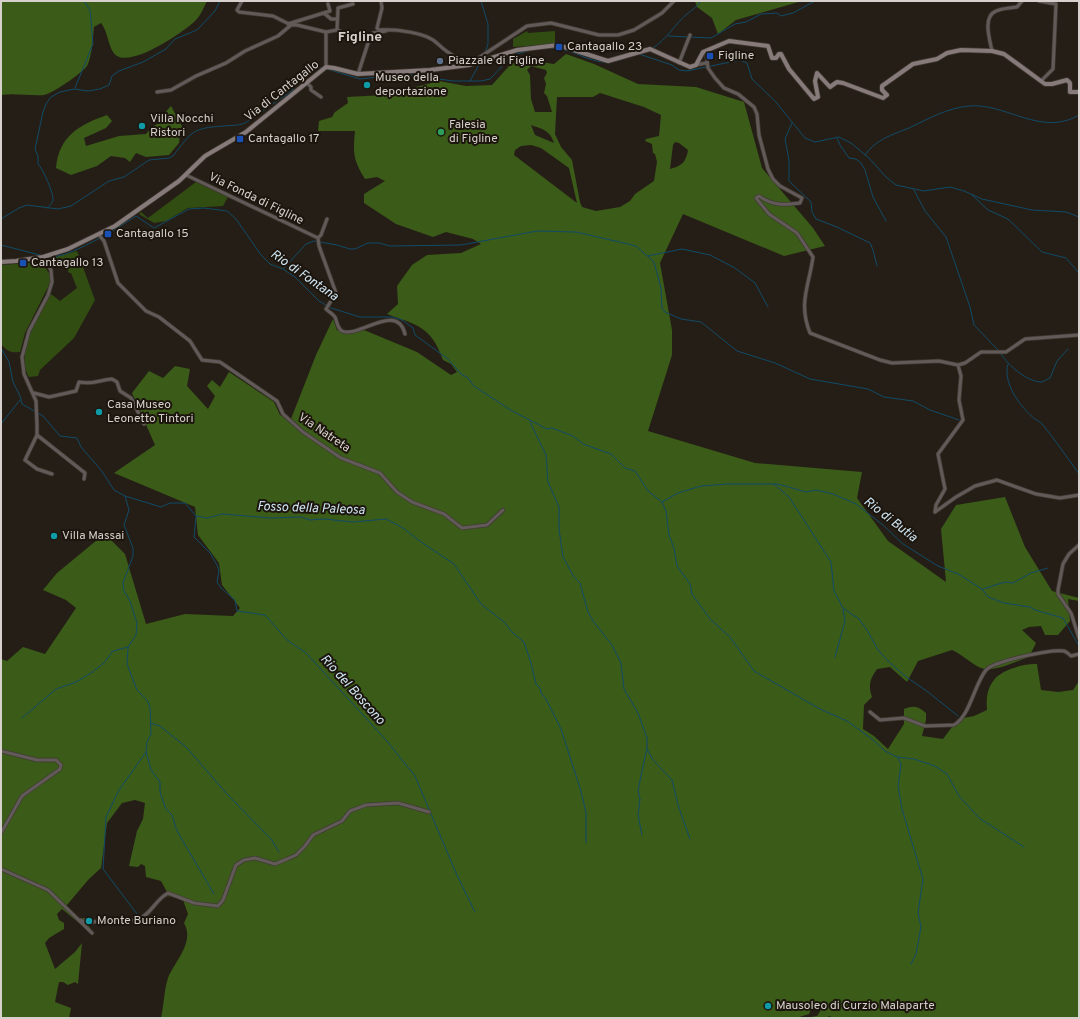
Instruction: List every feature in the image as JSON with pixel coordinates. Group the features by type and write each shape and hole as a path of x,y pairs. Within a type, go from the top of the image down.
{"street":[{"path":"242,1 236,10 239,12 273,16 290,24 326,32 336,30 352,36 369,39"},
{"path":"382,1 377,28 413,33 429,38 438,44 444,51 468,65 527,26 543,23 567,26 599,35 618,35 634,30 662,13 674,1"},
{"path":"992,51 988,21 990,16 994,11 1017,7 1022,1"},
{"path":"1039,1 1056,4 1052,69 1041,81"},
{"path":"328,4 330,11"},
{"path":"336,30 338,8 353,4"},
{"path":"157,92 171,90 278,36 290,24 330,11 337,14"},
{"path":"324,13 331,19 337,19"},
{"path":"358,74 369,39 373,33 379,33 386,29"},
{"path":"324,69 326,32"},
{"path":"679,63 688,43 689,37"},
{"path":"707,65 696,65 702,53 729,41 768,46 772,58 776,58 779,54 784,55 789,69 814,99 818,97 815,81 817,72 830,87 837,82 842,83 884,98 887,95 882,90 882,86 913,64 937,59 947,53 957,50 992,51 1008,57 1044,84 1052,84 1067,80 1070,83 1070,92 1079,92"},
{"name":"Via di Cantagallo","path":"1,262 45,256 68,249 100,236 138,211 186,175 205,156 246,132 324,69 334,68 358,74 430,70 468,65 516,50 558,45 608,61 650,49 690,67 696,65"},
{"path":"706,51 708,58 707,65 724,88 738,94 754,107 757,114 758,136 768,169 773,179 780,186 802,198 800,203 780,205 772,204 759,196 756,198 769,214 797,233 813,257 806,286 804,305 810,333 886,362 898,363 939,361 958,364 965,363 981,352 1006,352 1025,339 1079,335"},
{"path":"307,83 311,87 311,90 321,98"},
{"name":"Via Fonda di Figline","path":"186,175 318,238"},
{"path":"327,219 321,235 318,238 319,246 336,293 326,309 332,314 339,329 348,332 360,329 377,321 388,320 396,322 402,327 405,334"},
{"name":"Via Natreta","path":"100,236 118,283 134,300 146,311 159,317 190,341 202,360 220,362 245,380 262,389 277,401 283,414 303,432 340,458 380,473 397,492 412,502 444,514 462,528 487,525 504,510"},
{"path":"45,256 51,270 52,282 48,295 29,331 22,357 24,374 34,393 37,435 25,460 37,469 52,474"},
{"path":"958,364 961,376 959,400 963,420 938,454 945,489 936,505 935,512 975,486 997,480 1036,494 1060,498 1079,495"},
{"path":"34,393 49,397 76,391 79,382 93,384 102,380 112,379 117,382 120,391 131,398 144,424"},
{"path":"37,435 85,473 84,479"},
{"path":"1079,545 1069,554 1063,564 1058,590 1058,594 1071,613 1079,638"},
{"path":"870,712 880,720 904,718 925,726 954,725 962,718 984,674 990,667 1029,654 1063,651 1072,656 1079,654"},
{"path":"1,832 22,796 60,769 61,765 56,760 38,760 2,752"},
{"path":"79,920 88,922 137,920 143,918 158,901 168,893 194,903 218,906 223,900 236,865 244,860 255,858 275,864 296,855 313,835 342,821 350,811 366,805 398,803 429,812"},
{"path":"1,868 48,890 55,895 59,902 92,932"},
{"path":"84,925 88,922"}],"green space":[{"path":"1,1 207,1 196,20 181,32 158,46 135,56 125,58 117,56 110,46 106,32 101,23 94,27 91,52 87,66 67,83 44,95 1,95"},
{"path":"695,1 802,1 736,20 718,34 712,18 697,7"},
{"path":"527,31 528,33 555,31 555,44 513,47 513,39"},
{"path":"566,54 594,64 638,84 696,87 744,102 762,168 813,228 825,246 784,256 683,214 660,263 672,330 672,355 648,431 755,463 862,472 857,498 888,541 946,582 941,529 956,505 1005,497 1025,547 1052,591 1079,598 1079,601 1068,599 1070,621 1058,635 1045,635 1041,626 1029,627 1022,630 1036,643 1029,657 1005,666 993,669 981,668 952,650 918,661 907,682 890,667 877,669 870,682 872,697 864,705 863,729 874,736 888,749 904,724 904,709 916,707 926,713 922,736 943,739 958,719 974,716 987,710 990,687 997,676 1020,666 1037,664 1041,690 1058,692 1073,690 1079,681 1079,1018 834,1018 829,1016 827,1018 804,1018 817,1016 821,1010 816,1007 811,1009 809,1014 796,1018 161,1018 168,978 186,944 187,930 184,923 188,914 183,900 166,896 158,902 147,916 140,920 134,922 93,922 88,925 91,929 85,928 62,909 57,914 59,920 64,923 64,929 49,938 45,943 55,969 75,952 82,943 78,984 75,982 68,985 63,982 59,982 55,1002 71,1008 69,1018 1,1018 1,659 7,661 23,647 45,654 76,608 66,600 43,590 57,573 97,540 109,538 125,554 146,624 185,614 233,616 240,608 222,585 219,563 198,535 195,507 114,473 155,445 132,393 149,371 163,378 175,366 190,369 187,386 208,409 215,396 207,386 212,380 220,387 229,372 274,402 280,415 291,419 316,355 333,319 337,330 348,334 364,330 417,352 451,375 457,372 451,364 443,360 433,340 422,328 387,314 398,304 397,286 412,265 427,255 461,253 481,244 473,239 446,232 433,237 396,224 364,203 364,194 385,181 377,177 365,179 356,161 354,145 355,131 318,131 319,121 332,117 335,112 348,103 347,97 385,95 439,81 466,86 492,85 510,65 522,59 554,64","holes":["531,66 546,70 547,73 544,78 546,84 544,93 547,96 552,112 535,112 531,99 530,75 527,70","600,93 644,107 661,115 659,136 646,139 645,141 652,144 653,153 655,154 657,162 654,181 635,194 630,201 620,207 596,211 582,207 572,160 561,147 555,134 557,97 593,97","531,125 548,133 554,143 535,135","675,142 679,143 688,150 683,163 670,169 673,145","531,145 541,148 569,168 577,203 514,155 515,150 521,146","135,800 145,803 143,819 137,831 129,866 138,867 141,864 145,866 146,877 161,881 167,892 144,916 140,918 90,920 87,918 77,918 66,907 88,880 101,868 107,823 122,803"]},
{"path":"171,106 184,130 180,134 179,143 169,155 146,157 136,153 130,162 125,158 111,156 97,166 71,175 56,168 61,148 66,140 72,133 88,123 107,115 112,121 106,128 84,138 86,146 119,136 146,134 152,127 159,123 162,116"},
{"path":"196,182 228,197 223,206 188,208 166,221 154,223 139,214 141,212 148,218"},
{"path":"77,251 95,300 74,338 40,370 38,376 29,377 25,367 24,357 30,334 40,312 51,294 60,301 77,288 71,273 69,273 65,264 52,267 48,259"},
{"path":"42,262 50,275 50,283 25,333 20,352 9,351 1,344 1,265"}],"waterway":[{"path":"75,88 93,44 90,10 84,1"},
{"path":"47,208 52,203 53,197 48,182 38,164 38,156 35,149 43,112 51,97 60,92 74,89 88,91 100,89 109,85 112,76 119,71 143,62 166,49 175,39 197,30 215,11 220,1"},
{"path":"481,1 488,24 488,44 485,53"},
{"path":"653,48 663,40 701,1"},
{"path":"668,36 711,38 735,24 746,22 761,14 777,13 781,16 793,13 815,1"},
{"path":"547,48 558,48 603,62 612,62 623,59"},
{"path":"327,69 360,79 403,74 453,81 481,81 490,79 513,55 528,51"},
{"path":"639,54 672,65 679,70 687,71 740,60 747,63 752,79 775,101 805,138 815,142 839,137 851,143 869,158 886,177 896,185 924,191 950,187 982,199 1032,210 1066,212 1079,217"},
{"path":"470,81 480,63"},
{"path":"1,219 27,205 58,209 71,206 109,181 124,177 149,160 169,158 173,156 184,141 198,130 245,123 293,90 295,78 301,71 310,68 322,68"},
{"path":"865,155 879,141 938,114 961,107 982,106 994,108 1031,120 1043,122 1068,120 1079,115"},
{"path":"792,123 785,139 789,160 789,181 811,202 812,212 816,219 837,227 870,243 877,266"},
{"path":"837,138 849,158 856,159 861,163 865,170 873,197 886,221"},
{"path":"914,190 925,211 946,237 970,307 974,325 999,351"},
{"path":"972,195 988,210 1008,219 1042,252 1066,258 1079,273"},
{"path":"47,257 56,257 79,249 136,216 154,228 189,209 204,208 227,211 236,219 261,255 270,264 283,269 295,277 319,301 331,308 360,317 392,317 402,320 413,328 415,335 448,359 462,375 467,377 474,386 512,411 547,429 552,428 573,436 583,444 611,454 625,468 635,471 648,491 662,502 666,511 669,535 674,548 677,566 690,584 692,594 710,619 730,637 754,671 820,709 847,721 872,739 885,751 897,757 914,759 935,766 947,774 959,796 979,818 1024,847"},
{"path":"284,268 306,244 314,241 355,249 368,243 379,243 390,246 461,245 537,231 576,232 636,246 654,262 661,288 662,308 665,312 681,319 701,322 737,351 775,363 810,379 868,389 884,397 913,401 930,410 959,420"},
{"name":"Rio di Fontana","path":"1,245 40,255"},
{"path":"648,256 682,249 710,255 735,268 755,283 768,307"},
{"path":"1,348 9,362 13,382 22,404 43,416 60,436 77,438 81,447 101,470 114,490 125,496 161,507 170,503 185,503 196,516"},
{"path":"1001,354 1019,372 1030,379 1042,382 1050,378 1057,361 1068,349"},
{"path":"1008,364 1007,371 1010,387 1019,402 1035,419 1042,424 1079,474"},
{"path":"1,424 20,400"},
{"path":"530,422 546,455 548,482 559,507 559,529 563,557 574,577 580,583 588,612 593,621 612,645 621,663 624,689 638,713 647,738 647,748 638,790 640,799 638,815 642,835"},
{"name":"Rio di Butia","path":"662,502 678,493 701,486 727,484 778,484 806,492 816,490 833,494 856,504 883,525 903,544 938,566 958,574 982,589 988,597 1004,603 1030,607 1035,610 1063,618 1079,646"},
{"path":"774,484 789,497 831,562 834,591 843,608 859,619 878,650 889,662 958,716"},
{"path":"125,496 129,510 124,525 133,548 133,556 123,583 124,591 130,601 137,623 136,635 128,647 127,664 137,690 147,700 150,707 151,734 147,742 146,752 119,790 106,817 103,869 137,914"},
{"name":"Fosso della Paleosa","path":"196,516 207,518 222,514 270,518 301,517 310,520 324,519 353,522 386,519 403,528 454,564 481,604 504,622 513,633 524,642 536,684 540,688 541,693 546,699 561,729 580,788 586,812 586,843"},
{"name":"Rio del Boscono","path":"196,517 194,537 210,553 217,565 219,571 217,582 221,588 235,600 237,611 265,615 287,640 306,653 386,740 415,776 456,873 475,912"},
{"path":"983,589 1005,582 1013,583 1031,573 1048,568"},
{"path":"835,657 845,621 843,609"},
{"path":"22,718 56,689 76,682 91,673 104,663 113,651 128,647"},
{"path":"151,723 160,726 186,747 226,793 271,839 279,852"},
{"path":"647,749 653,760 672,780 678,805 690,839"},
{"path":"146,752 151,770 160,782 160,792 166,809 172,815 177,831 214,894"},
{"path":"898,758 901,764 898,786 902,809 923,879 918,913 921,927 916,954 911,964"}],"place":[{"name":"Cantagallo 23","path":"559,47"},
{"name":"Figline","path":"710,56"},
{"name":"Piazzale di Figline","path":"440,61"},
{"name":"Museo della deportazione","path":"367,85"},
{"name":"Villa Nocchi Ristori","path":"142,126"},
{"name":"Falesia di Figline","path":"441,132"},
{"name":"Cantagallo 17","path":"240,139"},
{"name":"Cantagallo 15","path":"108,234"},
{"name":"Cantagallo 13","path":"23,263"},
{"name":"Casa Museo Leonetto Tintori","path":"99,412"},
{"name":"Villa Massai","path":"54,536"},
{"name":"Monte Buriano","path":"89,921"},
{"name":"Mausoleo di Curzio Malaparte","path":"768,1006"}],"district":[{"name":"Figline","path":"360,37"}]}
